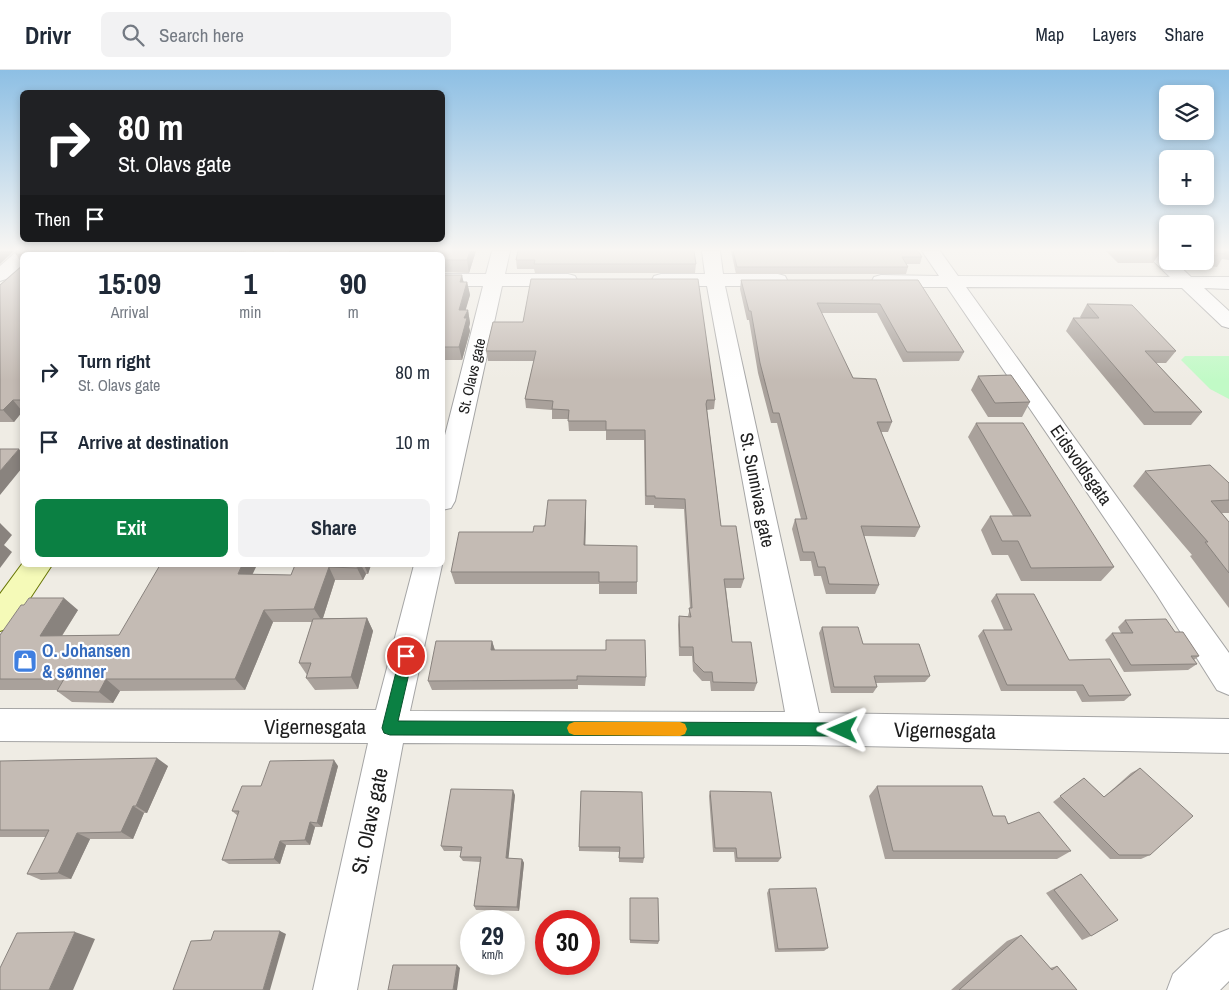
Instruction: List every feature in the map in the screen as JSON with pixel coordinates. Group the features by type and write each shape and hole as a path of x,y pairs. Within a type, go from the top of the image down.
{"main road":[{"path":"0,618 37,567"}],"street":[{"name":"St. Olavs gate","path":"445,488 491,294"},
{"name":"St. Sunnivas gate","path":"718,294 805,729"},
{"name":"Eidsvoldsgata","path":"960,294 1161,579 1229,680"},
{"path":"1198,294 1229,322"},
{"name":"St. Olavs gate","path":"335,990 390,728 428,567"},
{"name":"Vigernesgata","path":"0,725 805,729 1229,736"},
{"path":"1189,990 1229,950"}],"green space":[{"path":"1185,356 1229,356 1229,399 1210,389 1181,360"}],"building":[{"path":"0,294 20,294 20,400 13,400 3,410 0,410"},
{"path":"445,294 464,294 459,310 468,310 464,318 467,318 459,347 445,347"},
{"path":"528,294 700,294 715,400 707,400 706,404 721,526 736,526 744,579 724,579 732,642 751,642 757,683 713,682 712,672 704,672 694,662 693,647 680,647 679,616 691,617 689,608 692,608 685,499 646,496 645,430 606,430 606,421 568,421 569,410 552,409 553,401 525,399 536,351 486,351 493,322 523,322"},
{"path":"745,294 927,294 964,352 907,352 880,304 817,303 853,378 876,379 892,422 877,422 920,527 861,526 879,585 829,584 825,567 818,567 814,552 803,552 795,519 807,519 779,413 773,413 760,363 751,311 749,311"},
{"path":"1087,304 1132,305 1176,351 1145,351 1202,412 1154,412 1073,318 1099,318"},
{"path":"1011,375 1030,402 995,403 978,376"},
{"path":"976,423 1023,423 1114,567 1031,568 1018,541 1002,541 990,516 1031,516"},
{"path":"0,449 19,449 0,471"},
{"path":"1210,465 1229,483 1229,500 1211,501 1229,522 1229,573 1205,542 1208,542 1145,471"},
{"path":"548,500 586,500 584,545 637,546 637,582 599,582 599,572 451,572 459,532 533,532 534,526 545,526"},
{"path":"159,567 241,567 238,574 291,575 294,567 329,567 314,609 264,610 235,679 106,679 99,692 57,691 64,679 0,679 0,635 21,605 24,605 29,598 64,598 40,636 119,635"},
{"path":"996,594 1034,594 1069,660 1110,659 1131,695 1089,696 1083,685 1007,685 983,630 1012,630"},
{"path":"367,618 351,677 306,678 311,663 299,663 313,619"},
{"path":"1166,619 1175,632 1183,632 1199,656 1191,656 1197,664 1131,665 1112,633 1133,633 1125,620"},
{"path":"822,627 858,627 863,644 919,644 930,676 874,676 877,687 834,687"},
{"path":"606,640 645,640 646,677 577,676 577,680 428,681 436,641 492,641 491,650 606,650"},
{"path":"157,758 136,806 133,806 121,832 77,833 58,873 27,874 49,830 0,830 0,761"},
{"path":"334,760 317,823 310,822 305,840 280,841 274,859 222,860 239,811 232,811 242,786 261,786 270,761"},
{"path":"1140,768 1193,816 1150,855 1119,855 1060,796 1084,778 1104,797"},
{"path":"877,786 982,786 993,816 1005,816 1008,824 1039,812 1071,851 893,851"},
{"path":"451,789 513,790 506,858 522,859 517,907 474,906 481,857 460,857 462,847 441,846"},
{"path":"581,791 642,792 644,858 619,858 620,847 579,847"},
{"path":"710,791 771,792 781,858 737,858 736,848 715,848"},
{"path":"1081,874 1118,920 1091,936 1054,890"},
{"path":"816,888 828,948 778,949 769,889"},
{"path":"630,898 658,898 659,941 630,940"},
{"path":"214,931 280,931 263,990 173,990 191,941 211,940"},
{"path":"75,932 49,990 0,990 0,968 17,933"},
{"path":"1021,935 1052,970 1057,966 1077,990 959,990"},
{"path":"393,965 457,965 453,990 388,990"}],"slow traffic":[{"path":"574,728 680,729"}],"place":[{"name":"O. Johansen & sønner","path":"25,661"}],"route":[{"path":"406,656 390,728 843,730"}]}
